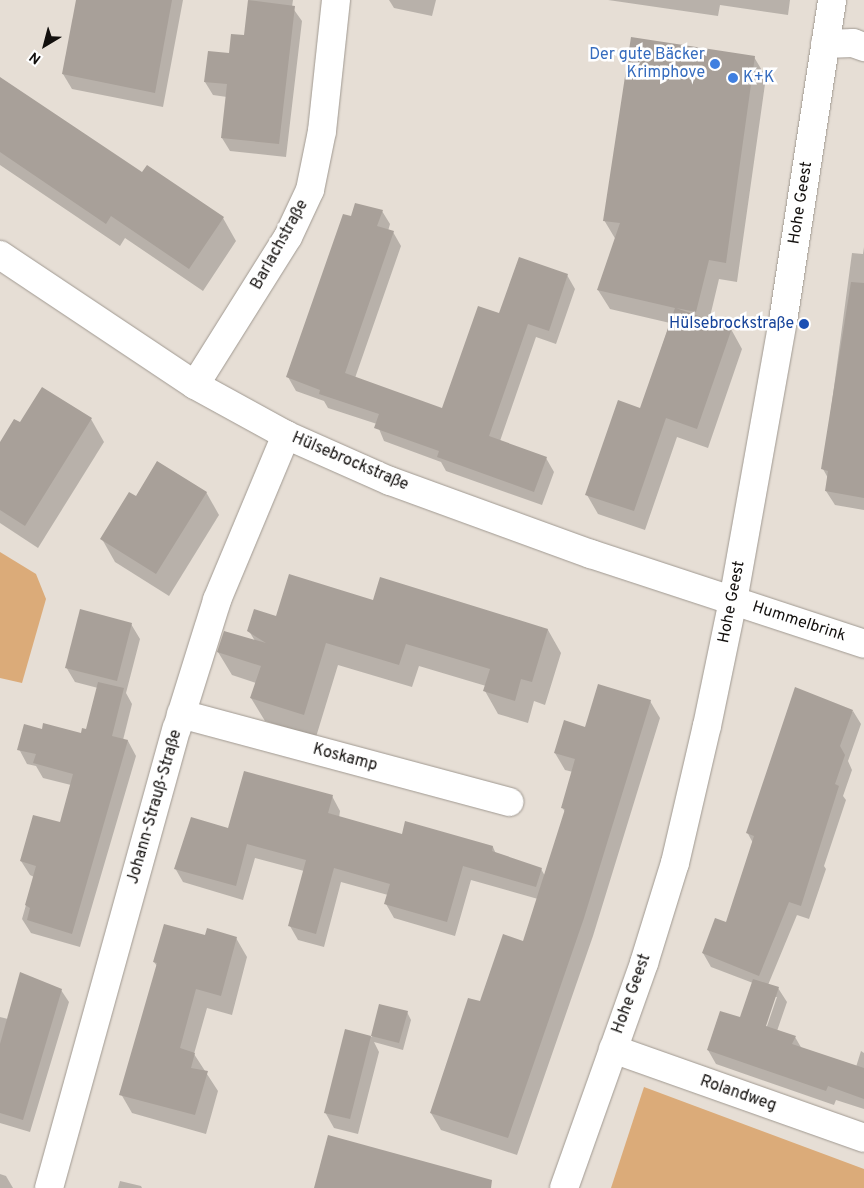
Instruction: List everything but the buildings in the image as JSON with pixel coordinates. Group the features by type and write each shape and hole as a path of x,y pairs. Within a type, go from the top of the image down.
{"street":[{"name":"Barlachstraße","path":"195,385 288,237 310,190 322,131 336,0"},
{"name":"Hohe Geest","path":"564,1188 676,863 733,601 783,321 832,0"},
{"path":"826,44 853,43 864,47"},
{"name":"Hülsebrockstraße","path":"0,255 195,385 286,435 398,484 591,554 733,601"},
{"name":"Johann-Strauß-Straße","path":"49,1188 181,714 217,600 286,435"},
{"name":"Hummelbrink","path":"733,601 864,644"},
{"name":"Koskamp","path":"181,714 509,802"},
{"name":"Rolandweg","path":"613,1049 864,1138"}],"shaded area":[{"path":"0,552 36,574 46,599 22,683 0,678"},
{"path":"644,1087 864,1169 864,1188 611,1188"}],"place":[{"name":"Der gute Bäcker Krimphove","path":"715,64"},
{"name":"K+K","path":"733,78"},
{"name":"Hülsebrockstraße","path":"804,324"}]}
